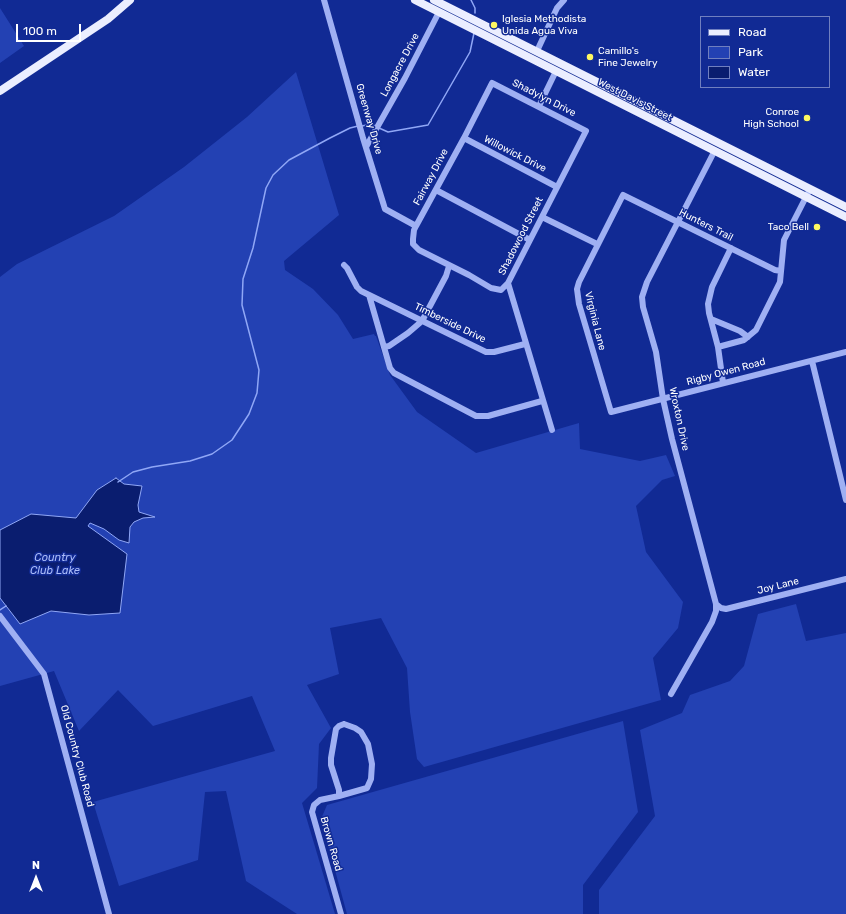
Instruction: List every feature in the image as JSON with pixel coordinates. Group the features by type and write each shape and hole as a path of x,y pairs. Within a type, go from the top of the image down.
{"main road":[{"path":"0,91 108,19 130,0"},
{"name":"West Davis Street","path":"415,0 714,152 846,217"},
{"name":"West Davis Street","path":"434,0 846,207"},
{"path":"439,12 446,10 477,25 484,25"},
{"path":"493,40 502,40 531,55 537,52"},
{"path":"556,71 558,69 564,69 592,82 598,82"},
{"path":"609,98 617,98 647,113 654,110"},
{"path":"687,138 691,135 696,135 737,156 745,156"}],"street":[{"name":"Greenway Drive","path":"324,0 363,138 386,210 416,226"},
{"path":"537,52 557,8 564,0"},
{"name":"Longacre Drive","path":"366,147 405,78 439,12"},
{"path":"539,106 556,71"},
{"name":"Shadylyn Drive","path":"492,83 586,131"},
{"name":"Fairway Drive","path":"492,83 414,230 414,244 419,250 496,290 501,290 508,283"},
{"name":"Shadowood Street","path":"552,430 542,401 508,283 586,131"},
{"name":"Willowick Drive","path":"464,138 557,187"},
{"name":"Wroxton Drive","path":"671,694 712,622 716,611 716,604 672,439 663,399 656,352 643,307 642,297 647,282 714,152"},
{"path":"718,347 744,340 756,330 780,282 784,240 810,189"},
{"path":"436,190 530,240"},
{"name":"Hunters Trail","path":"623,195 775,270 781,271"},
{"name":"Virginia Lane","path":"610,412 577,297 579,282 623,195"},
{"path":"542,217 598,244"},
{"path":"723,383 718,347 708,304 710,291 731,248"},
{"name":"Timberside Drive","path":"344,265 348,268 357,287 369,295 486,352 494,352 525,344"},
{"path":"384,347 390,346 422,321 450,266"},
{"path":"369,295 390,368 394,374 476,416 488,416 542,401"},
{"path":"711,319 740,331 748,337"},
{"name":"Rigby Owen Road","path":"610,412 846,352"},
{"path":"812,360 846,500"},
{"name":"Joy Lane","path":"716,604 721,608 726,609 846,579"},
{"name":"Old Country Club Road","path":"0,616 44,674 109,914"},
{"name":"Brown Road","path":"339,796 339,790 331,765 331,758 336,729 344,724 361,732 368,744 372,764 371,779 367,788 363,790 339,796 320,800 314,805 312,812 341,914"}],"green space":[{"path":"0,8 24,46 0,63"},
{"path":"296,72 339,215 284,261 285,270 313,289 338,315 353,339 374,334 390,375 417,412 476,453 579,423 580,449 640,461 666,455 675,476 662,480 636,506 646,552 683,602 678,628 653,658 661,700 424,767 417,759 410,712 407,668 381,618 330,628 339,674 307,685 331,728 319,744 317,788 302,803 335,914 297,914 246,881 226,791 205,792 198,860 119,886 93,802 275,751 252,696 153,726 118,690 79,731 54,671 0,686 0,277 17,264 114,216 184,167 247,117"},
{"path":"796,604 806,641 846,633 846,914 599,914 599,890 655,816 640,730 682,713 690,695 730,681 744,666 758,614"},
{"path":"623,721 638,812 583,885 583,914 347,914 321,819 327,805"}],"water":[{"name":"Country Club Lake","path":"116,478 124,484 142,486 138,505 139,512 155,517 143,518 134,522 130,527 129,543 119,540 104,529 90,523 88,526 127,554 120,613 89,615 51,611 20,624 0,598 0,530 31,514 76,518 97,490"}],"waterway":[{"path":"471,0 475,8 475,13"},
{"path":"379,128 388,132 428,125 470,52 474,33"},
{"path":"362,126 371,124 375,126"},
{"path":"118,482 133,472 152,467 190,461 212,454 232,440 249,414 257,393 259,370 242,305 243,279 253,248 266,188 273,175 289,160 350,128 358,126"},
{"path":"0,610 6,606"}],"place":[{"name":"Iglesia Methodista Unida Agua Viva","path":"494,25"},
{"name":"Camillo's Fine Jewelry","path":"590,57"},
{"name":"Conroe High School","path":"807,118"},
{"name":"Taco Bell","path":"817,227"}]}
